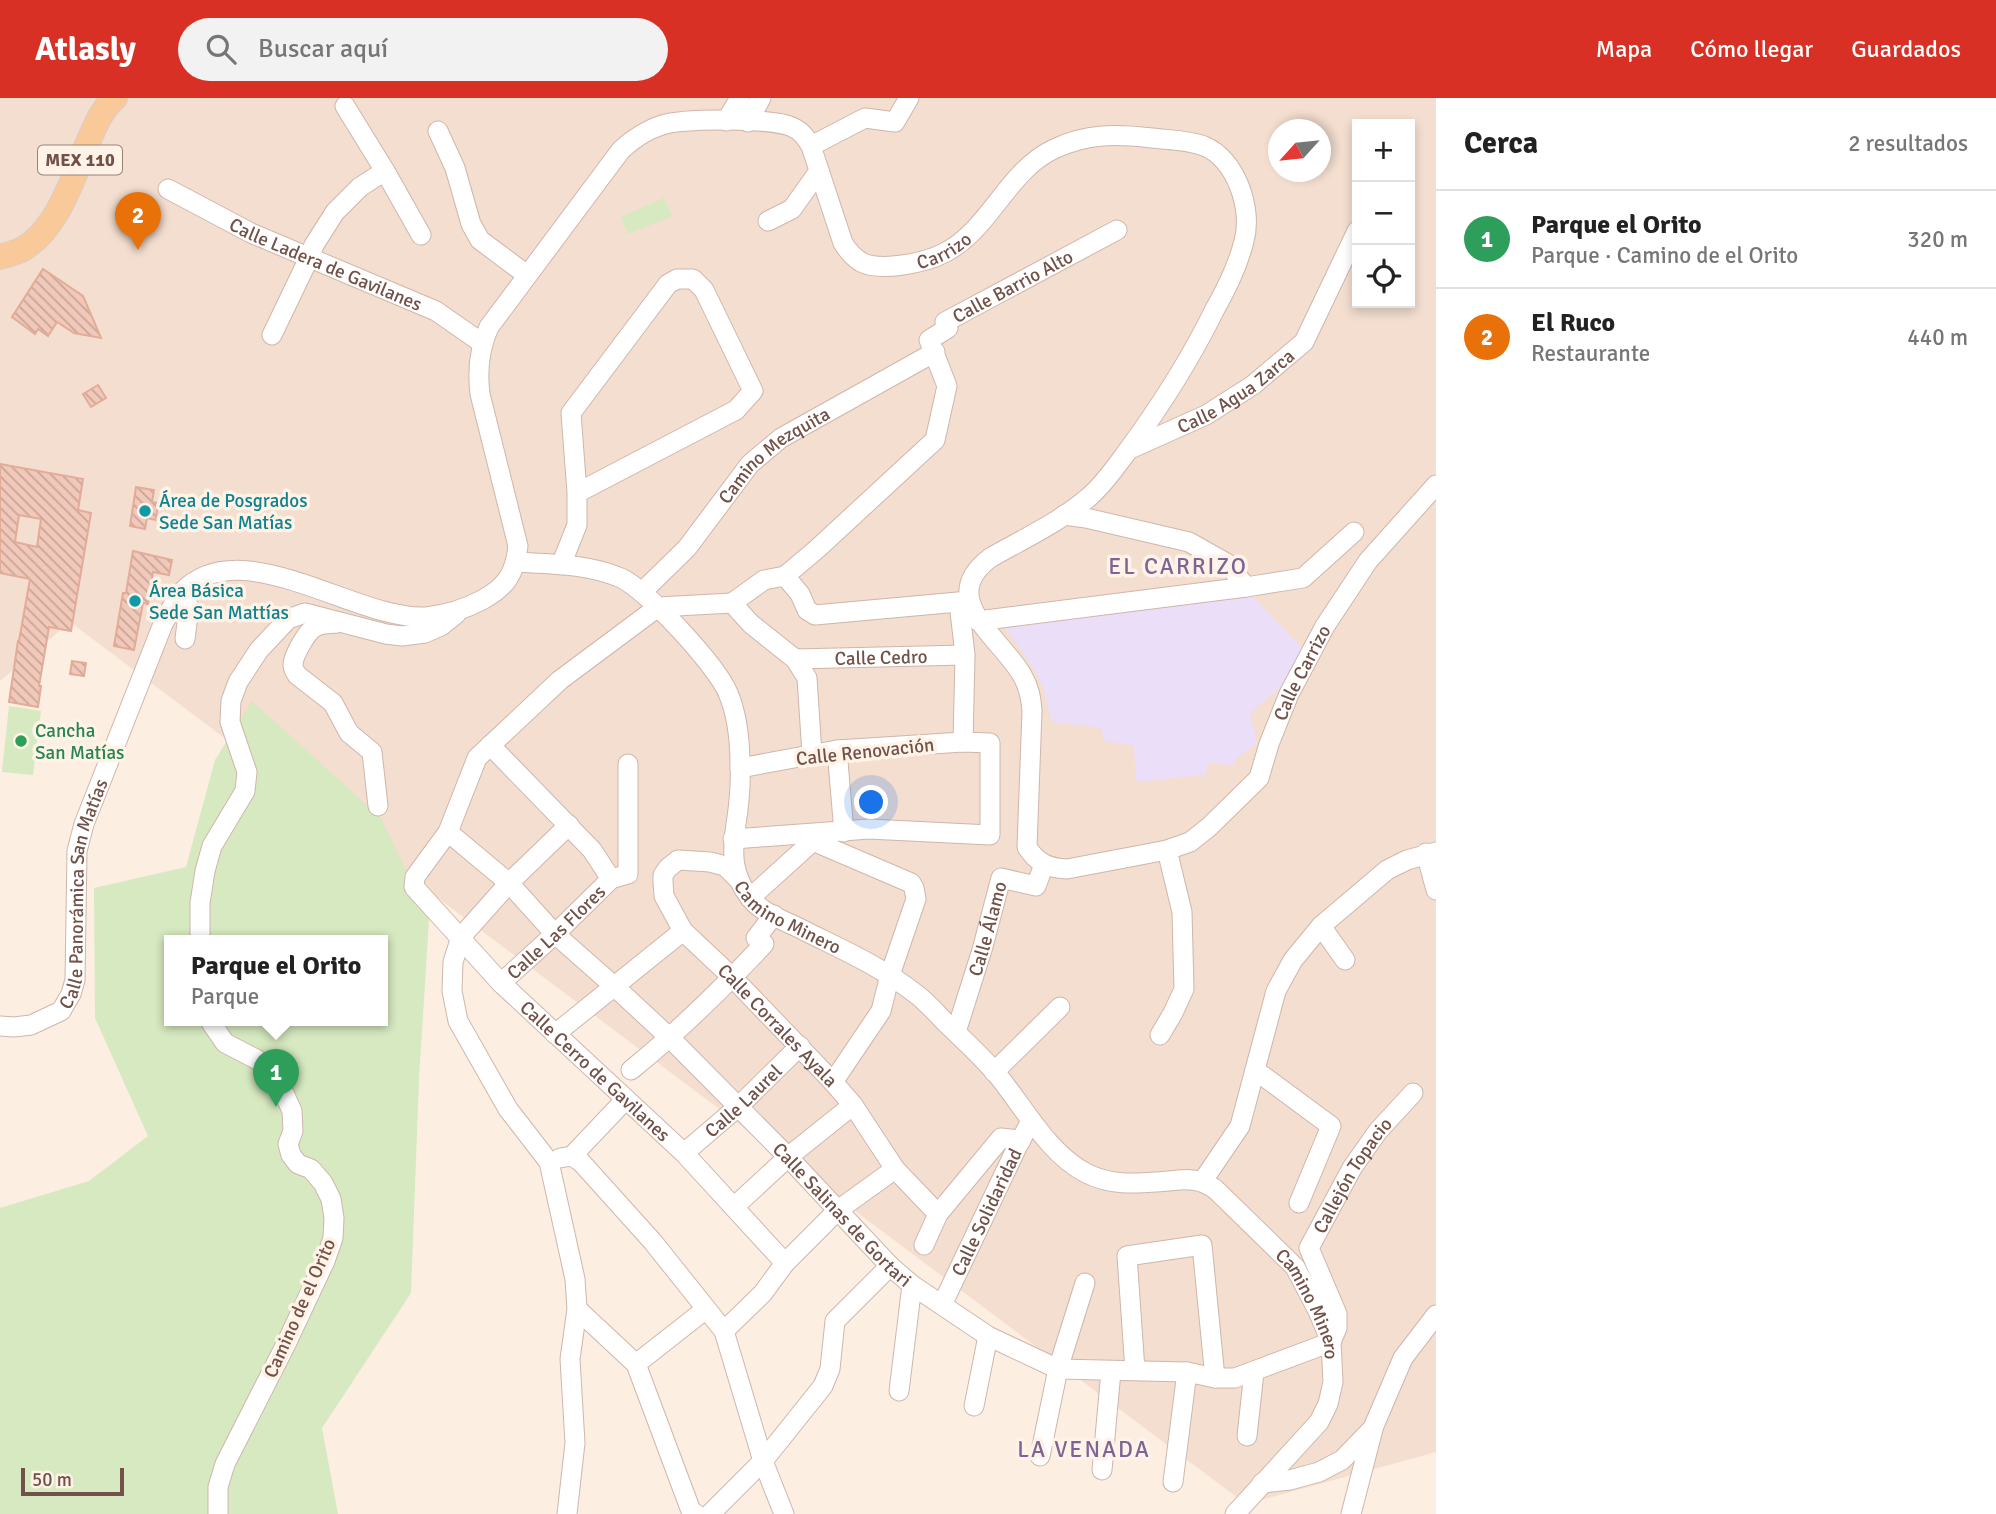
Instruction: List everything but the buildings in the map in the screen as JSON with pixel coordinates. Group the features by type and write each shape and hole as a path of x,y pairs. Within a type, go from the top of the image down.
{"main road":[{"name":"MEX 110","path":"0,257 20,250 37,239 50,225 100,115 115,98"}],"street":[{"path":"726,121 740,98"},
{"path":"748,122 761,98"},
{"path":"516,562 514,529 480,394 478,376 482,343 489,327 621,150 648,130 679,121 779,123 802,133 811,146 865,118 895,121 909,98"},
{"path":"345,106 386,171 421,235"},
{"path":"438,131 455,169 471,224 480,240 527,275"},
{"name":"Carrizo","path":"811,146 843,243 851,255 863,263 878,266 905,264 944,253 979,225 1034,163 1051,150 1088,136 1123,135 1203,146 1226,162 1240,187 1244,202 1245,240 1227,286 1192,355 1104,482 1064,515 979,566 964,602"},
{"path":"272,335 314,245 334,212 360,187 386,171"},
{"path":"768,221 792,209 819,171"},
{"name":"Calle Ladera de Gavilanes","path":"169,189 251,233 436,311 482,343"},
{"name":"Calle Barrio Alto","path":"935,352 929,340 948,328 945,322 1117,230"},
{"name":"Calle Agua Zarca","path":"1129,449 1206,415 1253,385 1304,342 1352,241"},
{"path":"561,565 577,525 578,493 571,413 668,284 677,278 693,279 704,290 753,391 736,410 578,493"},
{"path":"449,832 477,758 560,680 658,607 732,603 764,580 785,576 935,440 947,386 935,352"},
{"name":"Camino Mezquita","path":"642,592 687,548 750,464 781,438 935,352"},
{"name":"Calle Carrizo","path":"1044,865 1067,869 1167,850 1189,842 1200,835 1259,778 1289,694 1325,626 1367,561 1436,485"},
{"path":"1064,515 1189,542 1228,564 1246,587"},
{"path":"978,621 1303,578 1354,532"},
{"name":"Camino Minero","path":"516,562 561,565 608,573 624,579 658,607 721,677 736,714 738,731 740,768 737,823 733,839 734,862 738,879 750,898 774,915 890,975 917,995 994,1072 1031,1121 1067,1162 1099,1180 1117,1184 1186,1179 1202,1182 1215,1189 1295,1268 1331,1342 1333,1382 1328,1404 1320,1422 1235,1514"},
{"name":"Calle Panorámica San Matías","path":"0,1026 31,1025 61,1011 71,994 75,980 77,852 82,833 163,624 183,592 210,575 242,570 260,572 390,612 424,617 463,609 497,591 510,578 516,562"},
{"path":"785,576 800,594 807,610 815,615 964,602"},
{"path":"183,592 189,607 185,639"},
{"path":"964,602 1015,664 1031,693 1027,847 1032,856 1044,865"},
{"path":"963,742 964,602"},
{"path":"732,603 751,624 796,659 807,678 812,754"},
{"path":"200,935 200,903 212,846 245,791 247,772 230,722 231,701 238,682 259,650 288,619 305,613 402,636 425,633 441,626 463,609"},
{"path":"345,623 322,624 307,632 293,662 293,668 297,675 333,702 349,733 372,752 378,806"},
{"name":"Calle Cedro","path":"796,659 965,655"},
{"name":"Calle Renovación","path":"740,768 837,750 963,742 989,743 990,835 896,829 844,832"},
{"path":"490,745 592,850 611,879"},
{"path":"733,839 844,832 837,750"},
{"name":"Calle Las Flores","path":"501,983 611,879 628,874 628,764"},
{"path":"566,1514 575,1443 570,1359 578,1309 575,1279 549,1162 508,1109 458,1021 452,991 453,962 461,937 509,883 569,825"},
{"name":"Calle Cerro de Gavilanes","path":"449,832 415,877 414,887 501,983 684,1153 785,1264"},
{"name":"Calle Salinas de Gortari","path":"449,832 509,883 555,934 670,1038 788,1157 890,1266 912,1285 988,1336 1058,1369 1187,1372 1215,1378 1235,1378 1331,1342"},
{"path":"750,898 813,841 911,883 914,888 916,898 881,1010 833,1082"},
{"path":"1160,1035 1184,989 1182,912 1167,850"},
{"path":"1202,1182 1240,1126 1276,992 1293,960 1321,926 1387,870 1431,853 1436,890"},
{"name":"Calle Corrales Ayala","path":"738,879 725,866 678,860 663,876 664,896 683,931 733,978 833,1082 853,1105 895,1169 939,1214"},
{"name":"Calle Álamo","path":"956,1032 1001,878 1036,886 1044,865"},
{"path":"631,1070 670,1038 733,978 764,944 756,938 774,915"},
{"path":"1321,926 1345,960"},
{"path":"555,1034 683,931"},
{"path":"994,1072 1060,1007"},
{"name":"Camino de el Orito","path":"214,1026 225,1043 256,1059 278,1080 292,1111 293,1131 288,1144 291,1155 298,1164 311,1169 323,1183 331,1199 334,1218 333,1238 325,1261 225,1464 218,1487 218,1514"},
{"name":"Calle Laurel","path":"684,1153 738,1107 800,1046"},
{"path":"1255,1070 1331,1126 1299,1203"},
{"name":"Callejón Topacio","path":"1331,1342 1337,1328 1337,1314 1309,1248 1352,1168 1378,1131 1413,1093"},
{"path":"549,1162 572,1156 626,1099"},
{"path":"734,1207 788,1157 853,1105"},
{"name":"Calle Solidaridad","path":"942,1305 1011,1139 1031,1121"},
{"path":"924,1245 939,1214 1011,1139"},
{"path":"572,1156 653,1242 724,1331 763,1461 784,1514"},
{"path":"724,1331 763,1293 785,1264 838,1210 895,1169"},
{"path":"1135,1370 1127,1256 1202,1245 1215,1378"},
{"path":"710,1514 763,1461 822,1386 830,1369 835,1321 890,1266"},
{"path":"1040,1456 1058,1369 1085,1283"},
{"path":"899,1391 912,1285"},
{"path":"578,1309 636,1364 691,1511 696,1514"},
{"path":"636,1364 706,1309"},
{"path":"1351,1514 1373,1428 1403,1358 1436,1315"},
{"path":"974,1406 988,1336"},
{"path":"1102,1469 1111,1371"},
{"path":"1173,1482 1187,1372"},
{"path":"1247,1436 1254,1372"},
{"path":"1262,1483 1290,1480 1319,1472 1342,1460 1373,1428"},
{"path":"1293,1452 1302,1465 1319,1472"}],"shaded area":[{"path":"0,98 1436,98 1436,1452 1246,1504 70,622 0,681"},
{"path":"1253,597 1304,650 1282,686 1250,713 1257,743 1235,760 1232,766 1209,762 1205,775 1136,782 1134,746 1103,741 1102,728 1052,722 1043,687 1034,669 1003,624"}],"green space":[{"path":"664,198 672,216 628,234 621,217"},
{"path":"252,701 381,818 429,920 419,1078 411,1293 322,1428 338,1514 0,1514 0,1208 89,1181 148,1136 95,1018 94,888 186,867 215,760"},
{"name":"Cancha San Matías","path":"9,706 41,711 33,775 2,772"}],"place":[{"name":"El Ruco","path":"138,250"},
{"name":"Área de Posgrados Sede San Matías","path":"145,511"},
{"name":"Área Básica Sede San Mattías","path":"135,601"},
{"name":"Cancha San Matías","path":"21,741"},
{"name":"Parque el Orito","path":"276,1107"}],"district":[{"name":"EL CARRIZO","path":"1178,566"},
{"name":"LA VENADA","path":"1084,1449"}]}
